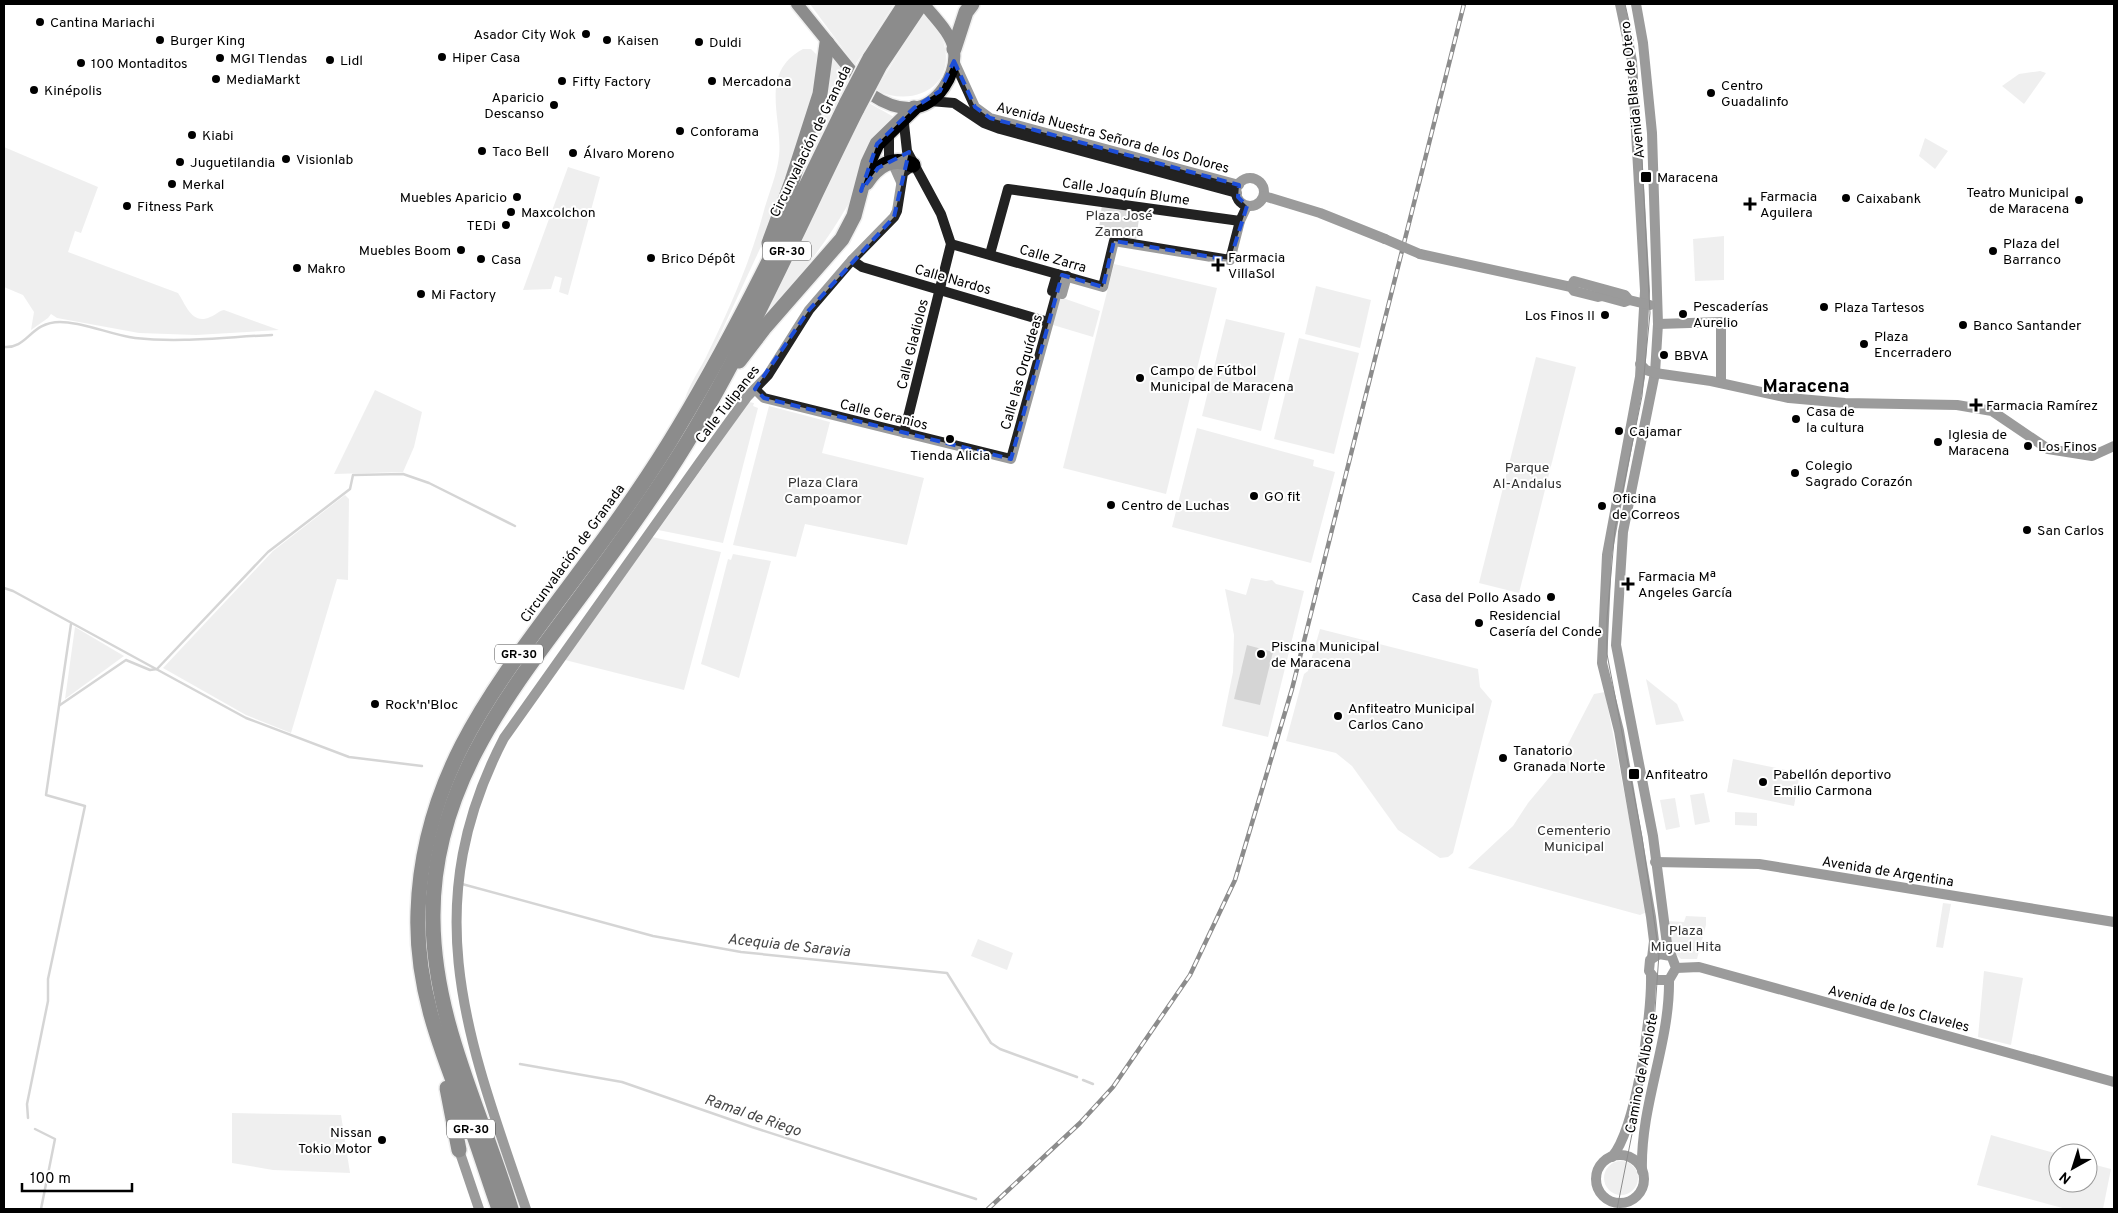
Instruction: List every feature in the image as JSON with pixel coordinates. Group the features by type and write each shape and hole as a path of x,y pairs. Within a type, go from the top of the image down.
{"highway":[{"path":"954,55 966,12 972,4"},
{"name":"Circunvalación de Granada","path":"499,1209 440,1050 428,1012 421,971 418,916 423,861 437,803 445,780 467,734 502,678 656,464 750,300 875,62 904,12 924,6"},
{"path":"750,300 751,284 792,181 820,94 827,43"},
{"name":"Circunvalación de Granada","path":"511,1209 500,1172 459,1062 446,1021 437,982 432,918 439,854 455,793 498,710 644,509 687,442 715,392 852,106"},
{"path":"715,392 730,377 765,327 842,239 854,216 871,157 877,144 905,110"},
{"path":"861,191 878,168 891,161 913,165"},
{"path":"440,1050 440,1067 448,1094 459,1150"}],"main road":[{"path":"797,4 853,73"},
{"path":"872,95 905,110 930,101 947,82 954,55 942,27 924,6"}],"street":[{"name":"Avenida Blas de Otero","path":"1604,657 1602,634 1608,548 1631,433 1640,364 1645,292 1633,68 1629,38 1620,4"},
{"name":"Avenida Blas de Otero","path":"1617,655 1616,639 1623,532 1654,373 1658,324 1652,133 1643,43 1636,4"},
{"name":"Avenida Nuestra Señora de los Dolores","path":"954,55 975,108 990,118 1238,189"},
{"name":"Avenida Nuestra Señora de los Dolores","path":"930,101 954,103 984,123 1000,129 1238,189"},
{"path":"905,110 907,152 941,214 950,238"},
{"path":"889,130 888,149 891,161 901,182"},
{"name":"Calle Tulipanes","path":"526,1209 486,1094 468,1024 458,973 456,892 459,870 470,826 497,752 504,738 557,663 754,390 768,375 808,310 897,211 904,172 913,165"},
{"path":"1245,179 1257,180 1262,185 1264,196 1259,203 1247,206 1240,201 1238,189 1245,179"},
{"name":"Calle Joaquín Blume","path":"990,254 1008,189 1240,221"},
{"path":"1264,196 1320,213 1420,254 1571,287 1574,281 1624,302 1629,300 1657,305"},
{"path":"1240,221 1247,206"},
{"name":"Calle Zarra","path":"950,238 990,254 1103,287 1114,241 1230,260 1240,221"},
{"name":"Calle Gladiolos","path":"904,434 940,290 950,238"},
{"name":"Calle Nardos","path":"852,260 862,267 1048,322"},
{"name":"Calle las Orquídeas","path":"1011,459 1057,292 1062,294 1062,275"},
{"path":"1644,304 1658,324 1721,322 1721,383"},
{"path":"1640,364 1646,370 1654,373 1721,383 1789,398 1845,403 1953,405 1992,411 2048,448 2092,456 2114,446"},
{"name":"Calle Geranios","path":"754,390 764,398 1011,459"},
{"path":"1612,653 1617,655 1620,659 1644,789 1667,944 1676,968 1669,980 1659,981 1651,976 1648,965 1652,958 1654,941 1652,918 1619,730 1602,663 1604,657 1612,653"},
{"path":"1604,669 1614,671 1620,665"},
{"name":"Avenida de Argentina","path":"1655,862 1759,864 2114,922"},
{"path":"1652,958 1659,954 1671,956"},
{"name":"Avenida de los Claveles","path":"1676,968 1699,967 2114,1082"},
{"name":"Camino de Albolote","path":"1612,1157 1620,1146 1628,1124 1646,1035 1651,1002 1651,976"},
{"name":"Camino de Albolote","path":"1642,1171 1644,1127 1668,1007 1669,980"},
{"path":"459,1150 479,1209"},
{"path":"1631,1209 1643,1183 1642,1171 1633,1159 1624,1156 1612,1157 1601,1164 1596,1175 1597,1187 1607,1204 1622,1203 1635,1198"}],"highlighted area":[{"path":"954,61 975,107 990,118 1239,185 1238,197 1247,206 1230,260 1114,241 1103,287 1062,275 1011,459 764,398 755,389 809,310 894,217 909,152 878,168 861,191 877,144 914,108 940,91"}],"green space":[{"path":"810,4 894,4 855,65"},
{"path":"923,13 941,35 944,44 946,59 943,72 937,83 928,90 916,95 903,97 889,95 876,90"},
{"path":"803,49 811,49 816,54 817,77 778,210 718,339 685,402 690,386 707,355 731,303 752,250 778,163 777,84 781,71 789,59"},
{"path":"832,57 849,79 791,198 830,85"},
{"path":"2040,71 2046,73 2024,104 2002,86 2019,74"},
{"path":"869,103 894,117 876,137 866,158 855,191 829,235 808,265 761,322"},
{"path":"1925,138 1948,151 1935,169 1919,156"},
{"path":"4,147 98,187 81,233 75,231 68,252 178,293 190,312 198,318 204,319 224,310 279,330 196,335 139,333 57,318 51,314 31,330 34,312 23,295 4,287"},
{"path":"568,167 600,177 568,295 559,292 562,278 555,276 551,289 523,290"},
{"name":"Plaza José Zamora","path":"1102,204 1140,210 1136,242 1098,237"},
{"path":"1724,236 1724,280 1695,281 1693,239"},
{"name":"Campo de Fútbol Municipal de Maracena","path":"1114,264 1217,288 1166,494 1063,468"},
{"path":"1316,286 1371,300 1360,348 1305,334"},
{"path":"1060,297 1100,311 1093,337 1053,325"},
{"path":"1226,319 1285,333 1261,431 1202,416"},
{"path":"1299,338 1359,353 1334,454 1274,439"},
{"name":"Parque Al-Andalus","path":"1536,357 1576,367 1519,593 1479,583"},
{"path":"375,390 422,412 414,447 403,472 334,474"},
{"path":"749,402 754,403 753,406 758,408 723,543 658,530"},
{"name":"Plaza Clara Campoamor","path":"769,406 830,422 822,453 924,478 907,545 805,524 796,557 733,545"},
{"name":"GO fit","path":"1197,428 1314,460 1313,466 1335,472 1311,563 1172,527"},
{"path":"345,495 349,499 348,580 337,579 291,733 246,715 163,668 273,551"},
{"path":"652,537 721,552 684,690 565,660"},
{"path":"733,554 771,561 739,678 701,664 728,559 731,560"},
{"name":"Piscina Municipal de Maracena","path":"1251,578 1266,581 1272,580 1276,584 1304,591 1268,737 1222,726 1233,672 1234,635 1225,589 1246,595"},
{"path":"75,627 124,656 65,699"},
{"path":"1320,629 1478,669 1480,687 1492,701 1453,853 1448,857 1440,858 1398,830 1352,766 1336,753 1286,741 1304,674 1308,671"},
{"path":"1646,679 1677,704 1684,721 1656,725"},
{"name":"Cementerio Municipal","path":"1605,692 1647,912 1640,915 1468,868 1513,826 1528,803 1553,773 1594,694"},
{"name":"Pabellón deportivo Emilio Carmona","path":"1733,759 1800,773 1794,806 1727,792"},
{"path":"1704,793 1710,822 1695,825 1690,795"},
{"path":"1675,798 1680,827 1666,830 1660,800"},
{"path":"1735,812 1757,813 1757,826 1735,825"},
{"path":"1943,903 1951,904 1943,948 1936,947"},
{"name":"Plaza Miguel Hita","path":"1686,916 1706,917 1706,925 1697,959 1681,959 1671,950 1666,921 1684,922"},
{"path":"978,939 1013,953 1007,970 971,956"},
{"path":"1984,971 2023,978 2011,1045 1978,1037"},
{"path":"232,1113 341,1115 350,1173 273,1170 232,1163"},
{"path":"1991,1135 2048,1151 2048,1193 2098,1193 2098,1166 2111,1169 2103,1209 2066,1209 1977,1185"},
{"path":"1621,1161 1628,1162 1633,1166 1637,1171 1637,1185 1633,1190 1628,1194 1621,1195 1614,1194 1609,1190 1605,1185 1604,1178 1605,1171 1609,1166 1614,1162"}],"shaded area":[{"name":"Piscina Municipal de Maracena","path":"1247,645 1273,652 1260,705 1234,699"}],"waterway":[{"path":"4,347 12,347 19,344 42,326 60,322 78,324 135,338 186,340 272,335"},
{"path":"60,705 126,660 150,670 157,669 268,552 350,489 353,475 403,474 429,483 515,526"},
{"path":"4,588 13,591 246,718 349,757 422,766"},
{"path":"28,1118 27,1104 48,1001 48,979 85,806 46,795 71,624"},
{"name":"Acequia de Saravia","path":"462,884 653,936 741,952 947,973 991,1043 1000,1049 1077,1077"},
{"name":"Ramal de Riego","path":"520,1064 622,1082 752,1127 976,1199"},
{"name":"Acequia de Saravia","path":"1083,1080 1093,1084"},
{"path":"35,1129 55,1139 41,1209"}],"tram line":[{"path":"1617,1209 1654,1024 1659,954 1642,837 1607,654 1607,618 1615,529 1642,396 1650,313 1639,102 1633,39 1625,4"}],"railway":[{"path":"988,1209 1080,1123 1113,1087 1190,975 1235,880 1292,689 1464,4"}],"place":[{"name":"Cantina Mariachi","path":"40,22"},
{"name":"Asador City Wok","path":"586,34"},
{"name":"Burger King","path":"160,40"},
{"name":"Kaisen","path":"607,40"},
{"name":"Duldi","path":"699,42"},
{"name":"Hiper Casa","path":"442,57"},
{"name":"MGI TIendas","path":"220,58"},
{"name":"Lidl","path":"330,60"},
{"name":"100 Montaditos","path":"81,63"},
{"name":"MediaMarkt","path":"216,79"},
{"name":"Fifty Factory","path":"562,81"},
{"name":"Mercadona","path":"712,81"},
{"name":"Kinépolis","path":"34,90"},
{"name":"Centro Guadalinfo","path":"1711,93"},
{"name":"Aparicio Descanso","path":"554,105"},
{"name":"Conforama","path":"680,131"},
{"name":"Kiabi","path":"192,135"},
{"name":"Taco Bell","path":"482,151"},
{"name":"Álvaro Moreno","path":"573,153"},
{"name":"Visionlab","path":"286,159"},
{"name":"Juguetilandia","path":"180,162"},
{"name":"Maracena","path":"1646,177"},
{"name":"Merkal","path":"172,184"},
{"name":"Muebles Aparicio","path":"517,197"},
{"name":"Caixabank","path":"1846,198"},
{"name":"Teatro Municipal de Maracena","path":"2079,200"},
{"name":"Farmacia Aguilera","path":"1750,204"},
{"name":"Fitness Park","path":"127,206"},
{"name":"Maxcolchon","path":"511,212"},
{"name":"TEDi","path":"506,225"},
{"name":"Muebles Boom","path":"461,250"},
{"name":"Plaza del Barranco","path":"1993,251"},
{"name":"Brico Dépôt","path":"651,258"},
{"name":"Casa","path":"481,259"},
{"name":"Farmacia VillaSol","path":"1218,265"},
{"name":"Makro","path":"297,268"},
{"name":"Mi Factory","path":"421,294"},
{"name":"Plaza Tartesos","path":"1824,307"},
{"name":"Pescaderías Aurelio","path":"1683,314"},
{"name":"Los Finos II","path":"1605,315"},
{"name":"Banco Santander","path":"1963,325"},
{"name":"Plaza Encerradero","path":"1864,344"},
{"name":"BBVA","path":"1664,355"},
{"name":"Campo de Fútbol Municipal de Maracena","path":"1140,378"},
{"name":"Farmacia Ramírez","path":"1976,405"},
{"name":"Casa de la cultura","path":"1796,419"},
{"name":"Cajamar","path":"1619,431"},
{"name":"Tienda Alicia","path":"950,439"},
{"name":"Iglesia de Maracena","path":"1938,442"},
{"name":"Los Finos","path":"2028,446"},
{"name":"Colegio Sagrado Corazón","path":"1795,473"},
{"name":"GO fit","path":"1254,496"},
{"name":"Centro de Luchas","path":"1111,505"},
{"name":"Oficina de Correos","path":"1602,506"},
{"name":"San Carlos","path":"2027,530"},
{"name":"Farmacia Mª Angeles García","path":"1628,584"},
{"name":"Casa del Pollo Asado","path":"1551,597"},
{"name":"Residencial Casería del Conde","path":"1479,623"},
{"name":"Piscina Municipal de Maracena","path":"1261,654"},
{"name":"Rock'n'Bloc","path":"375,704"},
{"name":"Anfiteatro Municipal Carlos Cano","path":"1338,716"},
{"name":"Tanatorio Granada Norte","path":"1503,758"},
{"name":"Anfiteatro","path":"1634,774"},
{"name":"Pabellón deportivo Emilio Carmona","path":"1763,782"},
{"name":"Nissan Tokio Motor","path":"382,1140"}],"district":[{"name":"Maracena","path":"1806,385"}]}
